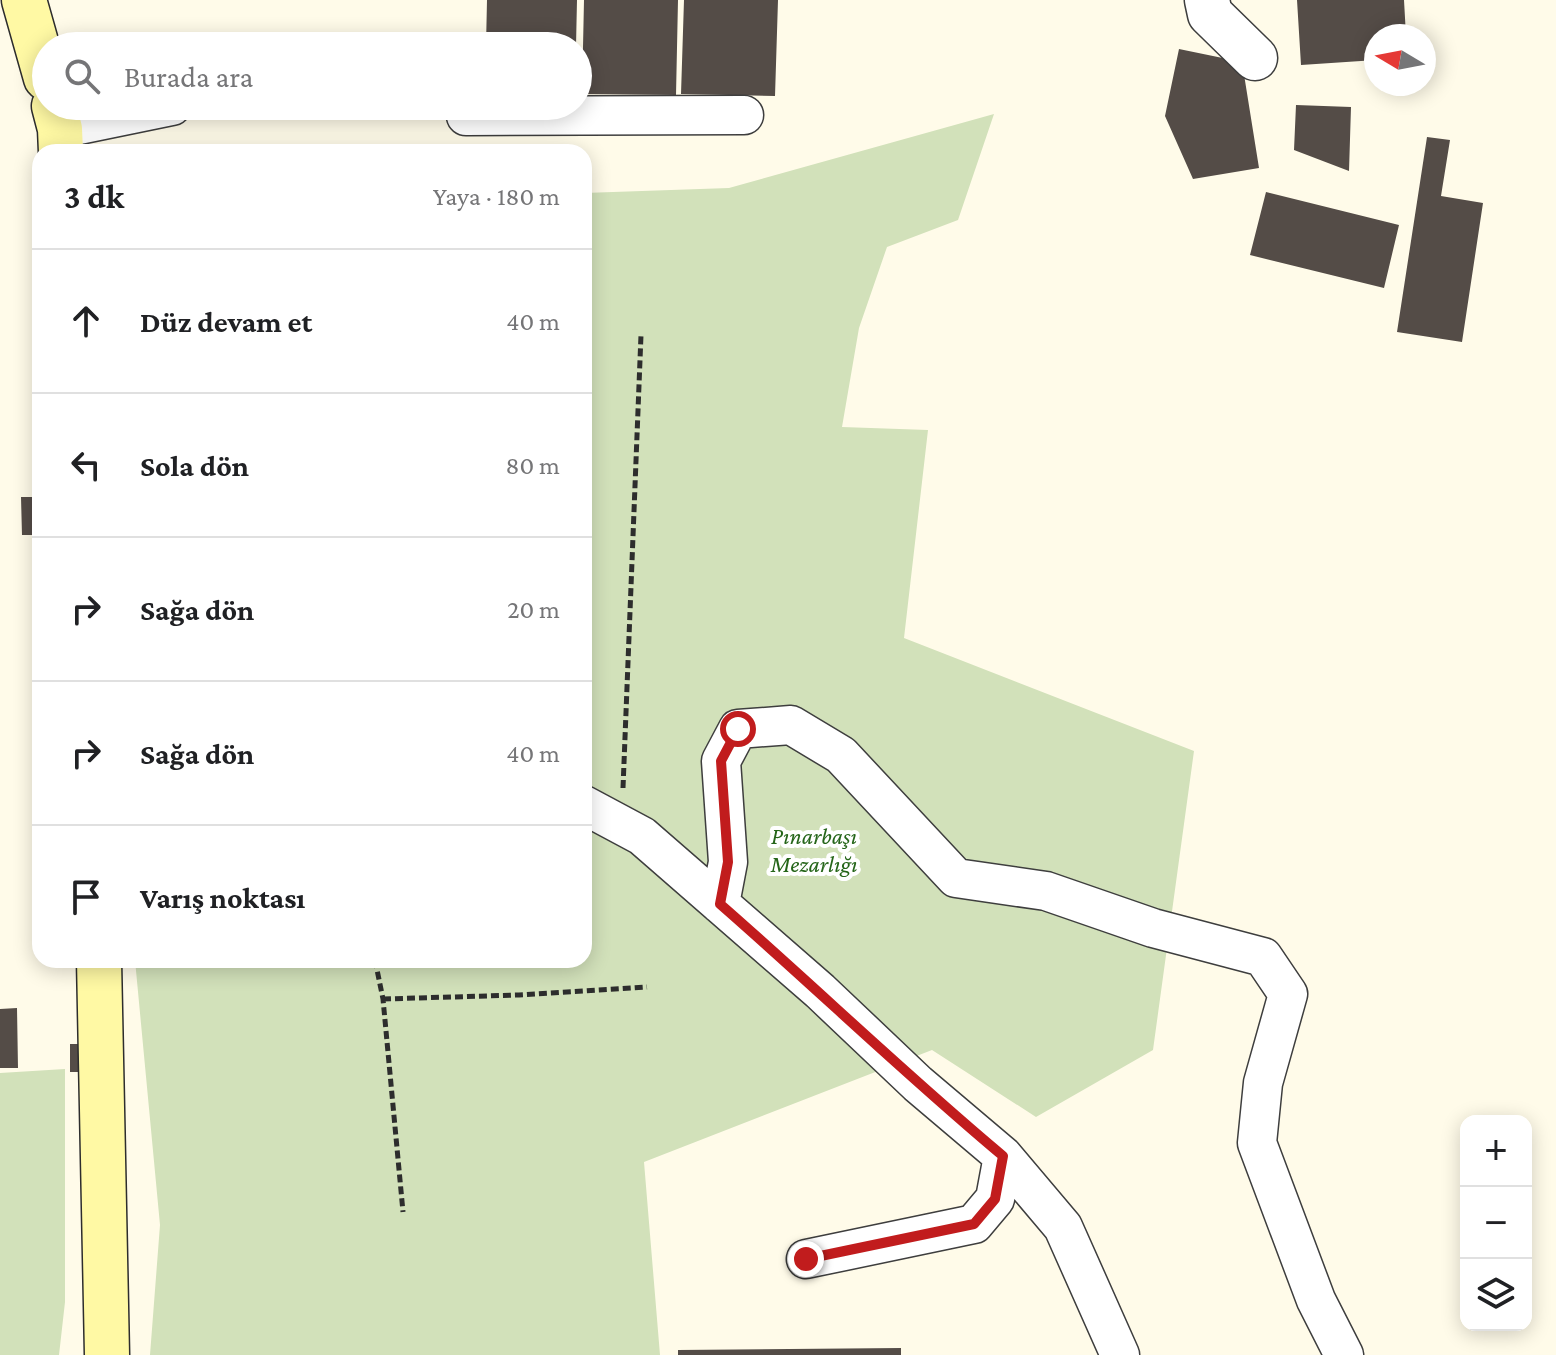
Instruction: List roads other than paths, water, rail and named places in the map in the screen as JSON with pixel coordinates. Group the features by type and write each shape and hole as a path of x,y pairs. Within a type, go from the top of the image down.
{"main road":[{"path":"24,0 33,32"},
{"path":"99,968 107,1355"}],"street":[{"path":"1207,0 1210,14 1255,58"},
{"path":"592,116 744,115"},
{"path":"58,129 103,120"},
{"path":"720,904 728,862 721,761 738,729 791,725 841,755 956,878 1046,891 1153,928 1263,957 1288,994 1263,1083 1257,1143 1316,1300 1344,1355"},
{"path":"592,809 642,836 820,991 918,1084 1003,1156 1063,1227 1120,1355"},
{"path":"806,1259 974,1224 995,1199 1003,1156"}],"park label":[{"name":"Pınarbaşı Mezarlığı","path":"814,850"}]}
